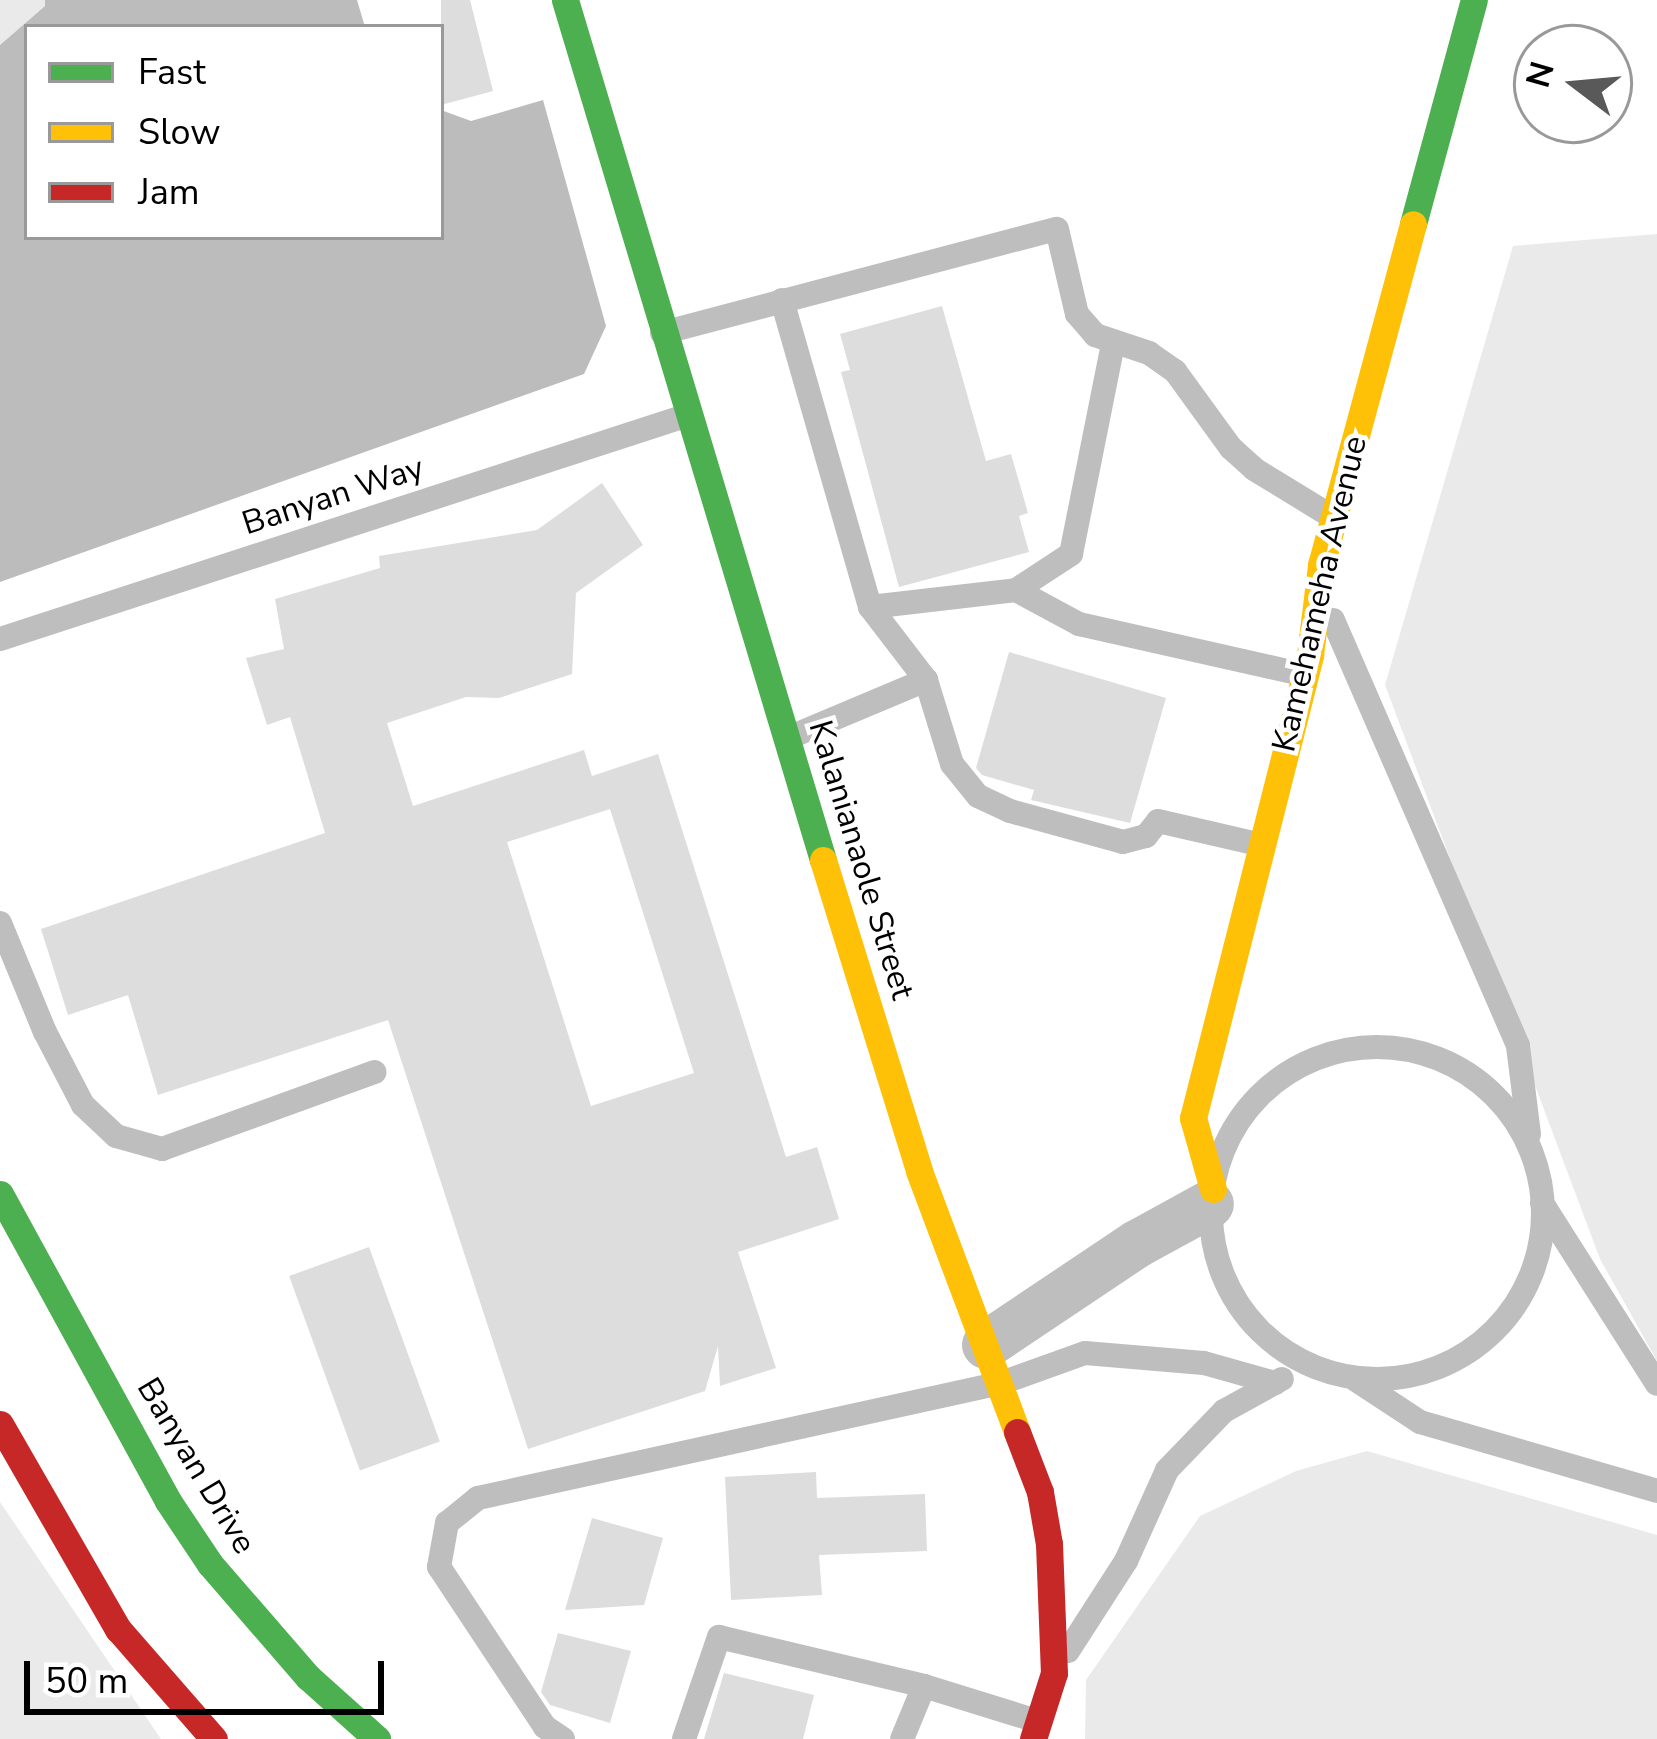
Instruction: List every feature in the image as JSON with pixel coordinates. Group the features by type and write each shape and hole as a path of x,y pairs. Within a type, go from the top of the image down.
{"street":[{"name":"Kalanianaole Street","path":"565,0 686,416 920,1171 1040,1492 1049,1544 1054,1673 1036,1730"},
{"name":"Kamehameha Avenue","path":"1212,1197 1193,1118 1305,675 1321,565 1474,0"},
{"name":"Banyan Drive","path":"0,1194 168,1501 210,1564 308,1678 377,1739"},
{"path":"993,1364 1137,1244 1212,1197"},
{"path":"0,1424 118,1628 214,1739"}],"lane":[{"path":"662,333 1057,229 1077,314 1095,335 1149,353 1174,371 1231,448 1254,469 1334,517"},
{"path":"782,300 870,607 926,680 952,764 978,796 1010,812 1124,842 1147,836 1158,821 1262,845"},
{"path":"870,607 1016,590 1071,554 1113,343"},
{"name":"Banyan Way","path":"0,639 686,416"},
{"path":"1321,565 1334,626 1518,1046 1542,1203 1542,1242 1526,1291 1496,1331 1460,1358 1418,1375 1354,1378 1310,1366 1255,1328 1229,1291 1214,1249 1212,1197 1219,1160 1239,1120 1273,1082 1316,1056 1366,1046 1416,1050 1463,1069 1502,1101 1530,1143"},
{"path":"1016,590 1079,624 1305,675"},
{"path":"785,739 926,680"},
{"path":"0,923 45,1032 83,1105 116,1136 162,1149 376,1072"},
{"path":"1542,1203 1657,1384"},
{"path":"563,1739 545,1727 439,1568 447,1522 478,1498 993,1364 1085,1353 1204,1363 1275,1383"},
{"path":"1054,1673 1126,1561 1167,1470 1224,1412 1310,1366"},
{"path":"1354,1378 1420,1422 1657,1491"},
{"path":"684,1739 719,1636 924,1686 1036,1730"},
{"path":"902,1739 924,1686"}],"shaded area":[{"path":"0,0 45,0 45,6 0,45"},
{"path":"45,0 357,0 364,24 24,24 45,6"},
{"path":"24,24 24,240 444,240 444,111 471,121 543,100 606,326 584,374 0,582 0,45"},
{"path":"1657,234 1657,1361 1600,1259 1385,685 1513,246"},
{"path":"1367,1451 1657,1535 1657,1739 1085,1739 1086,1680 1200,1516 1296,1471"},
{"path":"0,1502 161,1739 0,1739"}],"building":[{"path":"441,0 470,0 493,91 444,104"},
{"path":"942,306 986,461 1011,454 1028,513 1019,516 1029,552 899,587 841,372 850,370 840,334"},
{"path":"602,483 643,545 576,593 572,674 499,698 466,697 387,723 413,806 584,750 592,776 658,754 786,1157 817,1147 839,1219 738,1252 776,1368 720,1386 718,1346 705,1391 528,1449 388,1020 158,1095 128,995 68,1015 41,929 325,833 290,717 267,725 246,658 284,649 275,599 380,568 379,556 537,530","holes":["610,809 694,1073 591,1106 507,842"]},
{"path":"1009,652 1166,698 1130,823 1031,800 1034,790 982,775 976,768"},
{"path":"369,1247 440,1442 360,1471 289,1276"},
{"path":"816,1472 817,1498 925,1494 927,1551 819,1555 822,1595 731,1600 725,1477"},
{"path":"592,1518 663,1538 644,1605 565,1610"},
{"path":"558,1633 631,1651 610,1723 550,1705 541,1692"},
{"path":"724,1673 814,1695 803,1739 704,1739"}],"traffic: fast":[{"path":"565,0 823,860"},
{"path":"1413,224 1474,0"},
{"path":"0,1194 168,1501 210,1564 308,1677 377,1739"}],"traffic: slow":[{"path":"1213,1189 1193,1118 1310,655 1321,565 1413,224"},
{"path":"823,860 919,1171 1017,1432"}],"traffic: jam":[{"path":"0,1424 118,1629 214,1739"},
{"path":"1017,1432 1040,1492 1049,1544 1054,1673 1033,1739"}]}
